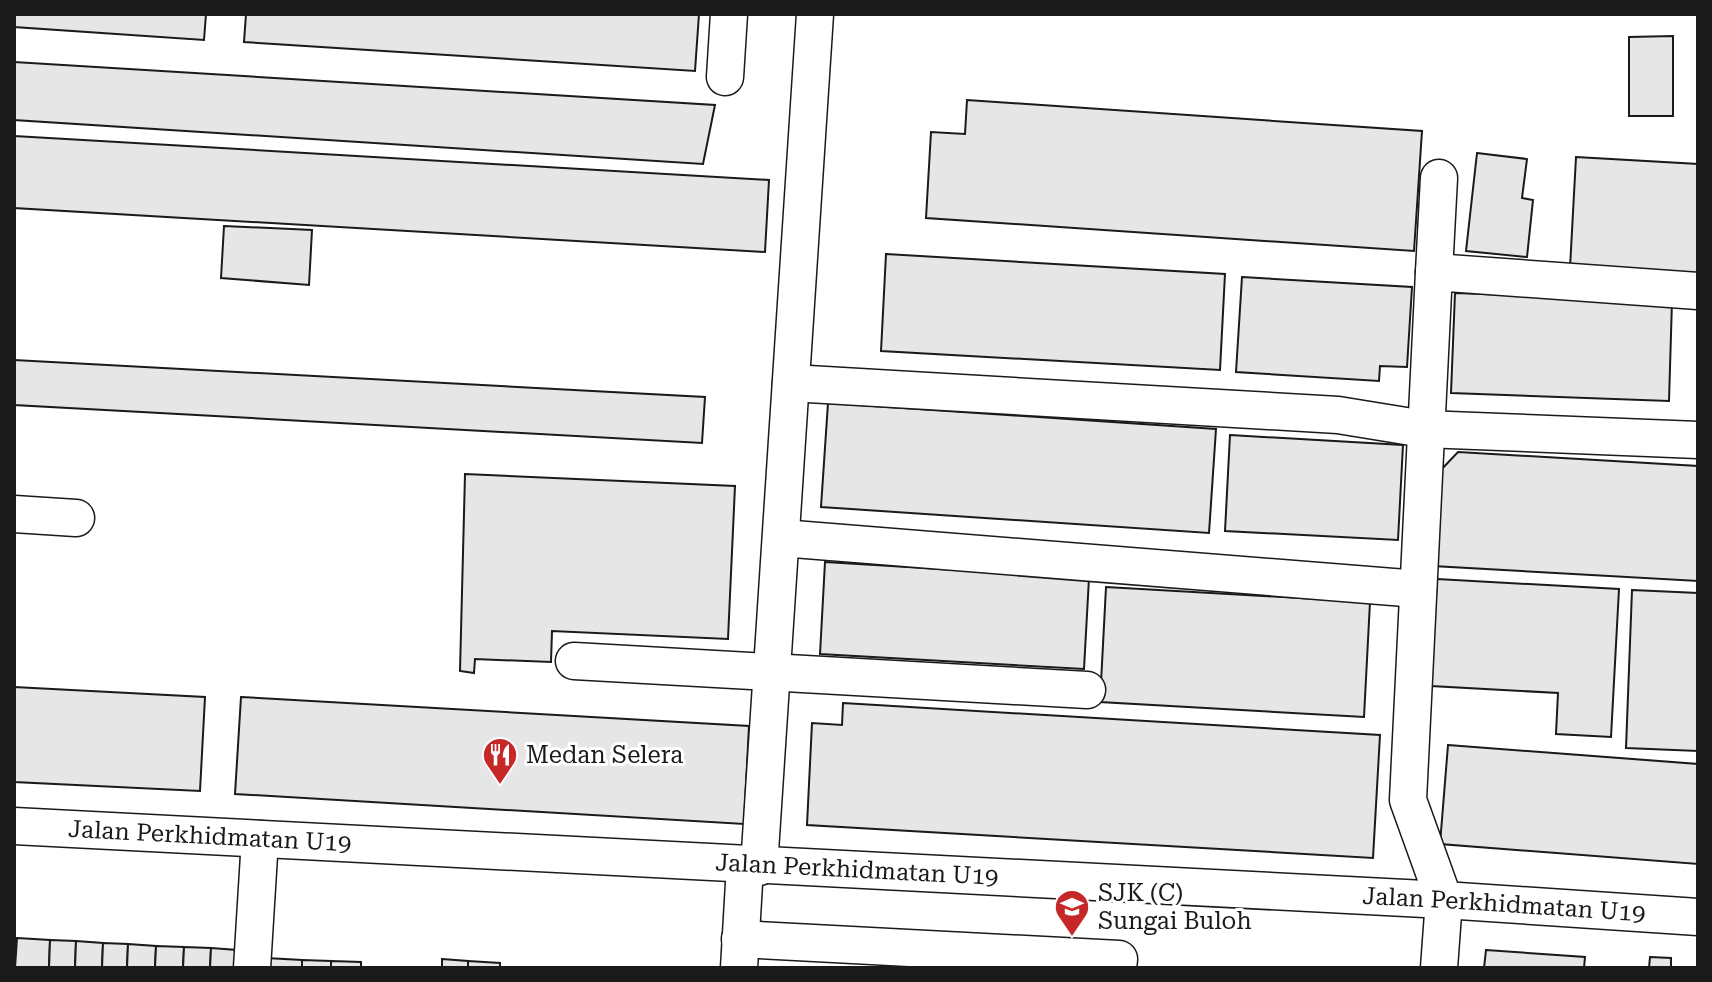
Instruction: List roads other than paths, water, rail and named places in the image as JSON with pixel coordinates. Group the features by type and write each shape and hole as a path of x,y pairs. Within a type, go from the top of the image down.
{"street":[{"path":"725,77 729,14"},
{"path":"815,14 772,671 740,953 1119,959 1118,968"},
{"path":"1439,178 1424,429 1408,800 1444,900 1439,968"},
{"path":"1434,272 1698,291"},
{"path":"791,383 1338,415 1424,429 1698,440"},
{"path":"14,514 76,518"},
{"path":"781,538 1418,589"},
{"path":"574,661 1087,690"},
{"name":"Jalan Perkhidmatan U19","path":"14,826 752,867 1444,900 1698,917"},
{"path":"252,968 260,839"}],"place":[{"name":"Medan Selera","path":"500,786"},
{"name":"SJK (C) Sungai Buloh","path":"1072,938"}]}
